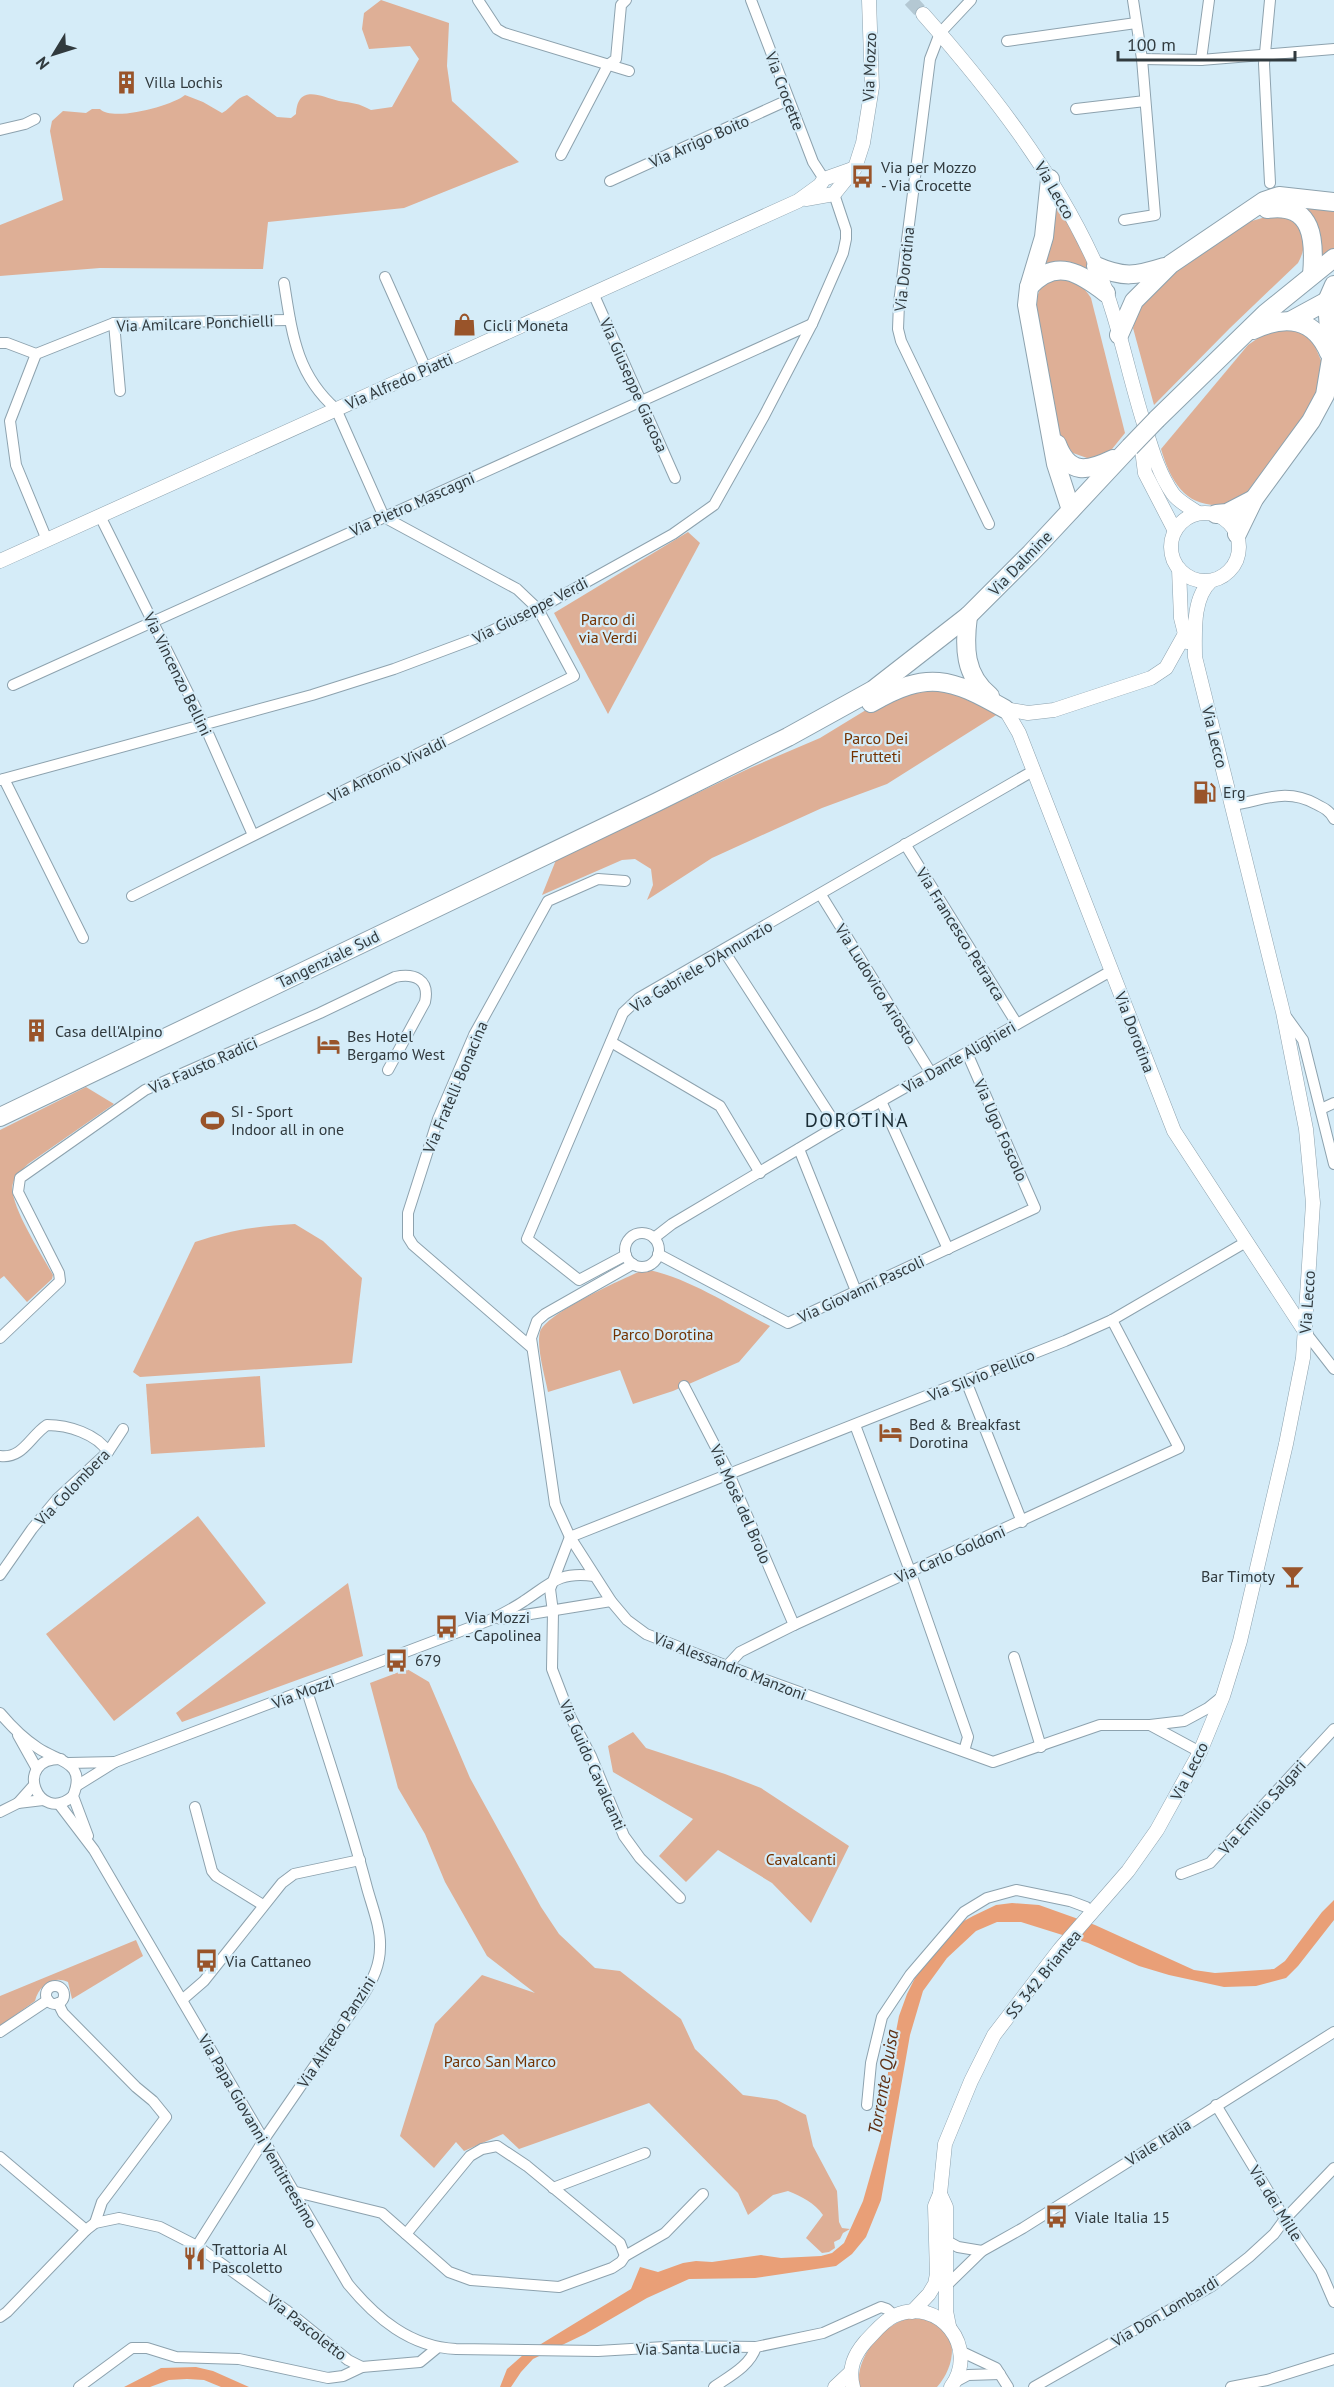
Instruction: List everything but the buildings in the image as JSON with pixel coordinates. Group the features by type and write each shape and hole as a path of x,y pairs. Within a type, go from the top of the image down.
{"highway":[{"path":"1050,179 1044,237 1029,287 1027,305 1056,464 1071,510"},
{"path":"1119,335 1134,301 1171,264 1271,197 1334,202"},
{"path":"1248,214 1281,207 1300,215 1314,241 1312,275"},
{"name":"Via Dalmine","path":"657,802 788,737 865,695 911,662 968,616 1126,450 1241,336 1334,258"},
{"path":"1096,266 1122,275 1136,275 1171,264"},
{"path":"1029,287 1044,274 1068,270 1087,278 1106,293"},
{"path":"1241,336 1274,321 1292,320 1331,293"},
{"path":"1237,534 1254,499 1329,400 1331,293"},
{"path":"1292,320 1316,333 1323,340 1331,359"},
{"path":"1049,423 1060,454 1066,461 1078,468 1093,468 1126,450"},
{"path":"1207,514 1227,513 1254,499"},
{"path":"968,616 966,645 968,665 983,691 1005,709"},
{"path":"657,802 710,782 806,739 899,688 929,681 943,681 971,690 1005,709"},
{"name":"Tangenziale Sud","path":"0,1117 657,802"}],"main road":[{"name":"Via Mozzo","path":"829,187 855,168 863,143 872,87 872,4"},
{"name":"Via Lecco","path":"923,14 1032,151 1050,179 1096,266 1119,335 1156,464 1174,496 1207,514"},
{"name":"Via Alfredo Piatti","path":"0,561 829,187"},
{"name":"Via Lecco","path":"1134,393 1145,473 1174,529"},
{"path":"1207,514 1229,522 1237,534 1239,554 1236,564 1221,578 1211,581 1190,578 1179,569 1170,550 1174,529 1185,519 1207,514"},
{"name":"Via Lecco","path":"1179,569 1181,618 1188,648 1195,657"},
{"name":"Via Lecco","path":"1093,1912 1128,1871 1157,1830 1200,1752 1223,1696 1240,1641 1286,1444 1305,1333 1313,1203 1306,1129 1283,1012 1195,657 1196,616 1205,587 1211,581"},
{"path":"1005,709 1028,713 1054,710 1151,678 1166,668 1185,634"},
{"name":"Via Dorotina","path":"1005,709 1019,733 1174,1131 1305,1333"},
{"name":"SS 342 Briantea","path":"940,2194 945,2144 971,2081 994,2035 1060,1949 1093,1912"},
{"path":"940,2194 946,2207 946,2286 949,2326"},
{"path":"912,2312 935,2284 937,2274 935,2206 940,2194"},
{"path":"853,2387 851,2372 859,2349 887,2320 912,2312 929,2313 949,2326 957,2339 960,2366 953,2384"},
{"path":"835,2387 851,2372"}],"street":[{"path":"478,0 497,29 504,33 629,72"},
{"path":"561,155 608,65 616,58 621,5 626,0"},
{"name":"Via Crocette","path":"751,0 813,162 829,187"},
{"path":"940,33 971,0"},
{"path":"1124,220 1155,216 1142,59 1133,0"},
{"path":"1201,60 1209,0"},
{"path":"1270,0 1264,53 1270,183"},
{"path":"1007,41 1136,23"},
{"name":"Via Dorotina","path":"940,33 930,59 899,303 898,329 989,524"},
{"path":"1142,59 1201,60 1334,49"},
{"name":"Via Arrigo Boito","path":"610,181 788,100"},
{"path":"1077,109 1144,101"},
{"path":"0,130 35,119"},
{"name":"Via Giuseppe Verdi","path":"2,779 312,695 394,669 474,639 538,609 673,534 714,505 812,324 843,253 846,230 829,187"},
{"path":"385,277 426,369"},
{"path":"284,283 301,364 326,401 336,410 384,517 517,589 538,609"},
{"name":"Via Giuseppe Giacosa","path":"593,293 675,478"},
{"name":"Via Amilcare Ponchielli","path":"36,354 114,323 290,320"},
{"path":"114,323 120,391"},
{"name":"Via Pietro Mascagni","path":"13,685 812,324"},
{"path":"0,344 7,343 36,354 5,424 16,465 47,540"},
{"name":"Via Vincenzo Bellini","path":"100,516 203,724 253,835"},
{"name":"Via Antonio Vivaldi","path":"132,896 574,676 538,609"},
{"name":"Via Gabriele D'Annunzio","path":"629,1259 579,1280 527,1239 623,1013 630,1005 1033,771"},
{"path":"2,779 83,938"},
{"path":"1232,805 1283,794 1314,803 1330,812 1334,819"},
{"name":"Via Francesco Petrarca","path":"905,844 1017,1024"},
{"name":"Via Fratelli Bonacina","path":"531,1347 413,1245 408,1237 408,1213 438,1119 474,1035 548,901 598,879 625,881"},
{"name":"Via Ludovico Ariosto","path":"821,895 931,1073"},
{"path":"724,951 837,1126"},
{"name":"Via Dante Alighieri","path":"654,1238 672,1224 837,1126 1111,971"},
{"name":"Via Fausto Radici","path":"0,1338 60,1281 59,1273 18,1192 20,1178 145,1090 320,1013 387,980 404,975 418,977 426,989 425,1002 388,1070"},
{"path":"1283,1012 1303,1040 1334,1164"},
{"path":"611,1042 720,1106 760,1173"},
{"name":"Via Ugo Foscolo","path":"967,1053 1035,1208"},
{"path":"881,1101 948,1249"},
{"path":"1321,1109 1334,1103"},
{"path":"799,1149 856,1291"},
{"name":"Via Giovanni Pascoli","path":"658,1254 788,1323 1035,1208"},
{"path":"637,1233 646,1233 654,1238 658,1245 658,1254 649,1265 641,1266 629,1259 626,1243 631,1237 637,1233"},
{"name":"Via Silvio Pellico","path":"570,1537 966,1381 1112,1320 1246,1242"},
{"name":"Via Alessandro Manzoni","path":"629,1259 537,1321 532,1331 531,1347 555,1504 570,1537 611,1602 627,1620 646,1634 726,1666 993,1762 1100,1725 1150,1725 1184,1721 1208,1708 1223,1696"},
{"name":"Via Carlo Goldoni","path":"726,1666 740,1652 794,1625 1179,1448 1112,1320"},
{"path":"1305,1333 1334,1369"},
{"path":"966,1381 1022,1522"},
{"name":"Via Mosè del Brolo","path":"684,1386 728,1474 794,1625"},
{"path":"0,1456 10,1457 20,1452 37,1432 47,1425 84,1434 103,1444 108,1452"},
{"path":"855,1425 910,1571 968,1737 964,1751"},
{"name":"Via Colombera","path":"0,1575 32,1529 57,1499 108,1452 123,1429"},
{"name":"Via Mozzi","path":"553,1612 550,1589 552,1580 560,1566 570,1537"},
{"name":"Via Mozzi","path":"115,1762 490,1620 523,1602 552,1580 579,1574 594,1576"},
{"name":"Via Mozzi","path":"490,1620 611,1602"},
{"name":"Via Guido Cavalcanti","path":"553,1612 552,1669 570,1716 600,1777 624,1836 640,1858 680,1898"},
{"path":"1014,1657 1041,1747"},
{"name":"Via Alfredo Panzini","path":"196,2246 374,1977 379,1960 381,1945 360,1860 307,1691"},
{"path":"0,1713 38,1748 65,1761 76,1773 78,1785"},
{"path":"1150,1725 1200,1752"},
{"path":"15,1729 37,1769"},
{"name":"Via Emilio Salgari","path":"1181,1874 1210,1863 1334,1729"},
{"path":"18,1803 33,1785 37,1769 52,1759 115,1762"},
{"path":"0,1812 18,1803 43,1800 59,1804 73,1796 78,1785 115,1762"},
{"path":"33,1785 43,1800"},
{"name":"Via Papa Giovanni Ventitreesimo","path":"73,1796 94,1850"},
{"name":"Via Papa Giovanni Ventitreesimo","path":"59,1804 94,1850 348,2284 370,2310 399,2331 437,2348 473,2348"},
{"path":"195,1808 216,1876 263,1905"},
{"path":"182,2000 204,1981 282,1882 294,1874 360,1860"},
{"path":"867,2105 871,2063 882,2017 910,1975 964,1912 987,1898 1016,1890 1070,1901 1093,1912"},
{"path":"0,2032 53,2002 136,2087 153,2101 166,2117 102,2202 96,2223"},
{"name":"Viale Italia","path":"946,2286 982,2251 1023,2228 1334,2032"},
{"name":"Via dei Mille","path":"1215,2105 1285,2219 1321,2272 1334,2302"},
{"path":"406,2234 470,2156 482,2149 497,2146 527,2166 620,2243 625,2256"},
{"path":"553,2188 645,2153"},
{"path":"0,2157 86,2230"},
{"name":"Via Don Lombardi","path":"1034,2387 1212,2286 1274,2234 1285,2219 1334,2168"},
{"path":"292,2191 382,2213 449,2272 471,2280 559,2286 612,2268 625,2256 665,2232 703,2194"},
{"name":"Via Pascoletto","path":"0,2317 86,2230 96,2223 119,2218 160,2227 196,2246 286,2310 348,2360 362,2367 420,2362 437,2348"},
{"path":"946,2241 958,2247 982,2251"},
{"name":"Via Santa Lucia","path":"473,2348 598,2351 681,2346 756,2346 823,2332 881,2307 895,2316"},
{"path":"714,2387 741,2369 753,2355 756,2346"},
{"path":"79,2387 132,2348 147,2348 176,2357 239,2359 328,2378 343,2376 362,2367"},
{"path":"960,2351 987,2362 1000,2374 1008,2387"},
{"path":"1232,2387 1269,2383 1334,2359"},
{"path":"953,2384 968,2375 1000,2374"}],"green space":[{"path":"381,0 449,23 447,66 452,101 519,162 404,208 268,222 263,269 100,268 0,276 0,225 63,200 50,131 52,121 63,111 86,113 92,109 100,109 107,113 129,113 156,108 185,95 222,113 247,95 277,117 291,118 296,114 301,98 312,94 371,110 392,107 419,59 410,46 369,49 362,29 364,13"},
{"path":"1052,189 1100,282 1041,270"},
{"path":"1268,202 1334,208 1334,249 1317,263 1315,234"},
{"path":"1276,214 1293,220 1302,231 1304,247 1298,263 1154,405 1133,328 1140,305 1164,278 1248,222"},
{"path":"1058,278 1077,284 1091,298 1125,433 1108,454 1097,459 1073,453 1060,434 1034,304 1041,287"},
{"path":"1285,324 1311,337 1323,365 1321,389 1312,407 1240,501 1210,505 1198,502 1187,496 1179,487 1166,464 1161,449 1248,345"},
{"name":"Parco di via Verdi","path":"688,532 700,543 608,714 554,613"},
{"name":"Parco Dei Frutteti","path":"914,690 943,690 1001,712 887,784 822,808 712,858 647,900 653,885 651,869 635,859 622,860 542,895 556,860 750,768 820,738 879,702"},
{"path":"86,1087 114,1104 28,1164 17,1175 13,1183 15,1203 20,1215 53,1275 52,1279 27,1302 4,1276 0,1279 0,1130"},
{"path":"295,1224 323,1241 362,1278 352,1363 140,1377 133,1372 195,1242 244,1229"},
{"name":"Parco Dorotina","path":"645,1269 694,1286 770,1326 739,1362 673,1391 633,1404 620,1370 548,1392 539,1345 540,1332 545,1324 587,1297"},
{"path":"260,1376 265,1447 151,1454 146,1384"},
{"path":"198,1516 266,1603 114,1721 46,1634"},
{"path":"348,1583 363,1656 182,1722 176,1713"},
{"name":"Parco San Marco","path":"407,1669 429,1682 470,1778 541,1907 559,1934 595,1968 620,1971 681,2019 695,2049 743,2095 777,2100 806,2115 813,2146 837,2191 839,2222 842,2228 850,2229 834,2242 835,2248 822,2253 806,2238 823,2215 807,2200 788,2191 773,2195 748,2215 738,2193 649,2103 519,2149 503,2134 464,2151 456,2142 434,2168 400,2136 435,2024 482,1975 535,1993 487,1956 445,1882 425,1834 398,1788 370,1683"},
{"name":"Cavalcanti","path":"633,1732 646,1748 761,1788 849,1846 811,1923 772,1883 718,1850 686,1882 659,1856 693,1819 613,1772 608,1746"},
{"path":"136,1940 143,1956 72,1999 68,1982 57,1980 47,1983 35,2001 0,2026 0,1996"},
{"path":"909,2318 928,2320 939,2325 946,2332 952,2349 948,2369 943,2379 937,2387 859,2387 861,2365 872,2345 889,2328"}],"shaded area":[{"path":"1334,1900 1334,1920 1298,1966 1286,1978 1256,1986 1224,1987 1169,1975 1139,1966 1088,1943 1021,1922 997,1922 976,1931 947,1958 923,1991 910,2035 881,2200 866,2237 852,2254 836,2266 755,2278 689,2279 647,2298 585,2334 533,2359 511,2387 500,2387 507,2369 523,2355 631,2289 640,2267 658,2272 696,2261 712,2262 761,2255 781,2258 821,2256 832,2253 844,2243 863,2201 881,2138 888,2073 899,2016 915,1978 955,1926 996,1905 1012,1903 1039,1905 1095,1925 1194,1970 1215,1973 1274,1969 1285,1961 1322,1912"},
{"path":"196,2367 213,2371 249,2387 221,2387 204,2380 187,2379 169,2380 150,2387 124,2387 161,2368"}],"tunnel":[{"path":"910,0 923,14"}],"place":[{"name":"Villa Lochis","path":"127,82"},
{"name":"Via per Mozzo - Via Crocette","path":"863,176"},
{"name":"Cicli Moneta","path":"465,325"},
{"name":"Erg","path":"1205,792"},
{"name":"Casa dell'Alpino","path":"37,1031"},
{"name":"Bes Hotel Bergamo West","path":"329,1045"},
{"name":"SI - Sport Indoor all in one","path":"213,1120"},
{"name":"Bed & Breakfast Dorotina","path":"891,1433"},
{"name":"Bar Timoty","path":"1293,1576"},
{"name":"Via Mozzi - Capolinea","path":"447,1626"},
{"name":"679","path":"397,1660"},
{"name":"Via Cattaneo","path":"207,1961"},
{"name":"Viale Italia 15","path":"1057,2217"},
{"name":"Trattoria Al Pascoletto","path":"194,2258"}],"district":[{"name":"DOROTINA","path":"857,1120"}],"water label":[{"name":"Torrente Quisa","path":"883,2082"}]}
